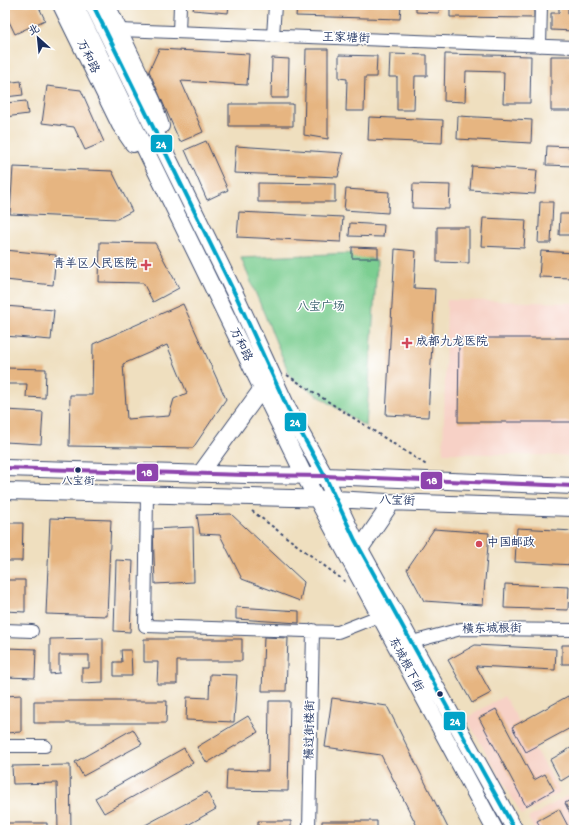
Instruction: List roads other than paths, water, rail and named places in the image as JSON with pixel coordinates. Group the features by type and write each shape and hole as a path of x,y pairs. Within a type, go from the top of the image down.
{"main road":[{"name":"万和路","path":"61,5 120,125 164,191"},
{"name":"万和路","path":"76,5 164,191 261,390 317,499"},
{"name":"万和路","path":"93,5 288,408 325,476"},
{"name":"万和路","path":"106,5 153,102 179,182"},
{"path":"200,474 261,390"},
{"name":"八宝街","path":"5,468 200,474 304,475 574,486"},
{"name":"东城根下街","path":"325,476 360,549 516,830"},
{"name":"八宝街","path":"5,491 235,498 335,499 574,508"},
{"name":"东城根下街","path":"317,499 494,830"},
{"path":"360,549 392,502"}],"street":[{"path":"179,32 180,5"},
{"path":"273,36 275,5"},
{"path":"540,46 541,5"},
{"name":"王家塘街","path":"119,30 574,47"},
{"path":"147,495 144,626 313,630 338,632 379,616"},
{"name":"横东城根街","path":"412,642 461,629 574,630"},
{"path":"5,630 32,631"},
{"name":"横过街楼街","path":"309,830 313,630"},
{"path":"5,746 44,746"}],"place":[{"name":"青羊区人民医院","path":"146,265"},
{"name":"成都九龙医院","path":"407,343"},
{"name":"八宝街","path":"78,470"},
{"name":"中国邮政","path":"479,544"}],"park label":[{"name":"八宝广场","path":"321,308"}]}
